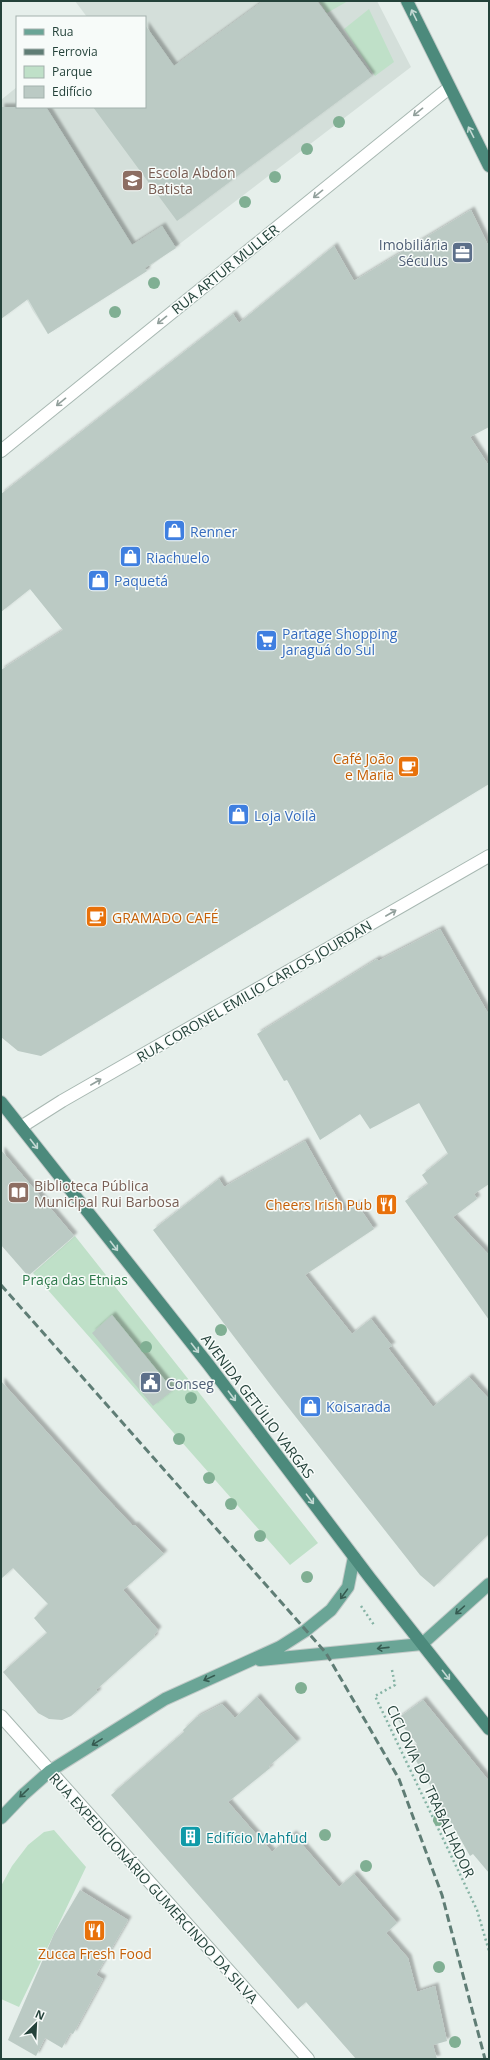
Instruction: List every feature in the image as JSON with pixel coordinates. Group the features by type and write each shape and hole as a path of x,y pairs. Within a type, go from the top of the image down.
{"highway":[{"path":"407,1 489,166"},
{"name":"AVENIDA GETÚLIO VARGAS","path":"1,1102 208,1364 354,1557 489,1729"}],"main road":[{"path":"1,1818 23,1795 50,1771 164,1699 245,1661 280,1647 305,1632 331,1610 348,1587 354,1557"},
{"path":"245,1661 422,1644 489,1584"}],"street":[{"name":"RUA ARTUR MULLER","path":"1,451 449,88"},
{"name":"RUA CORONEL EMILIO CARLOS JOURDAN","path":"21,1127 62,1101 489,856"},
{"name":"RUA EXPEDICIONÁRIO GUMERCINDO DA SILVA","path":"1,1716 308,2059"}],"path":[{"path":"348,1587 388,1647"},
{"name":"CICLOVIA DO TRABALHADOR","path":"388,1647 395,1685 375,1696 477,1910 489,1952"}],"shaded area":[{"name":"Escola Abdon Batista","path":"75,1 377,1 411,67 148,268 48,334 33,311 1,253 1,100 16,88 16,108 146,108 146,16 86,16"}],"green space":[{"path":"319,1 348,1 327,13"},
{"path":"369,9 394,62 375,76 344,29"},
{"name":"Praça das Etnias","path":"75,1236 318,1543 290,1565 33,1273"},
{"path":"54,1830 86,1867 19,2007 1,1999 1,1886 12,1866 28,1845 44,1832"}],"building":[{"path":"263,1 317,1 372,76 177,221 94,108 146,108 146,26 174,66"},
{"path":"1,107 47,108 132,245 162,226 176,248 145,268 147,271 48,334 28,299 1,319"},
{"name":"Partage Shopping Jaraguá do Sul","path":"471,210 489,247 489,427 470,437 489,466 489,784 41,1056 18,1051 1,1037 1,670 63,630 30,589 1,612 1,494 233,314 239,323 334,246 354,281"},
{"path":"440,929 489,1015 489,1184 474,1194 477,1199 453,1217 489,1255 489,1320 405,1201 428,1184 422,1175 448,1154 419,1103 370,1129 360,1114 320,1140 287,1080 284,1081 257,1034 377,959 378,961"},
{"path":"305,1141 345,1212 357,1204 374,1229 305,1275 352,1334 371,1319 392,1346 388,1348 433,1407 469,1377 489,1399 489,1534 434,1587 420,1575 273,1388 153,1230 219,1179 224,1187"},
{"name":"Biblioteca Pública Municipal Rui Barbosa","path":"1,1150 74,1236 28,1276 1,1245"},
{"path":"112,1315 173,1390 153,1406 92,1333"},
{"path":"1,1381 100,1491 133,1526 135,1525 164,1554 123,1590 158,1630 154,1635 155,1637 96,1690 98,1692 71,1716 62,1720 49,1719 38,1713 3,1672 47,1633 34,1618 48,1604 13,1568 1,1579"},
{"path":"257,1697 297,1742 269,1766 270,1768 228,1802 272,1852 293,1834 339,1887 354,1874 397,1923 386,1933 408,1958 417,1992 435,1986 447,2041 433,2045 437,2059 356,2059 306,2002 298,2009 111,1795 184,1732 183,1730 197,1717 222,1704 235,1718"},
{"path":"423,1700 489,1781 489,1873 473,1854 470,1856 410,1750 417,1744 397,1719"},
{"path":"80,1890 128,1920 96,1975 103,1979 73,2034 70,2033 62,2048 45,2038 36,2056 8,2040 54,1934"}],"railway":[{"path":"1,1285 326,1653 399,1779 442,1895 485,2059"}],"place":[{"name":"Escola Abdon Batista","path":"132,180"},
{"name":"Imobiliária Séculus","path":"463,252"},
{"name":"Renner","path":"174,531"},
{"name":"Riachuelo","path":"130,557"},
{"name":"Paquetá","path":"99,580"},
{"name":"Partage Shopping Jaraguá do Sul","path":"267,641"},
{"name":"Café João e Maria","path":"409,766"},
{"name":"Loja Voilà","path":"238,815"},
{"name":"GRAMADO CAFÉ","path":"96,917"},
{"name":"Biblioteca Pública Municipal Rui Barbosa","path":"19,1193"},
{"name":"Cheers Irish Pub","path":"387,1204"},
{"name":"Conseg","path":"151,1383"},
{"name":"Koisarada","path":"310,1406"},
{"name":"Edifício Mahfud","path":"190,1837"},
{"name":"Zucca Fresh Food","path":"95,1931"}]}
